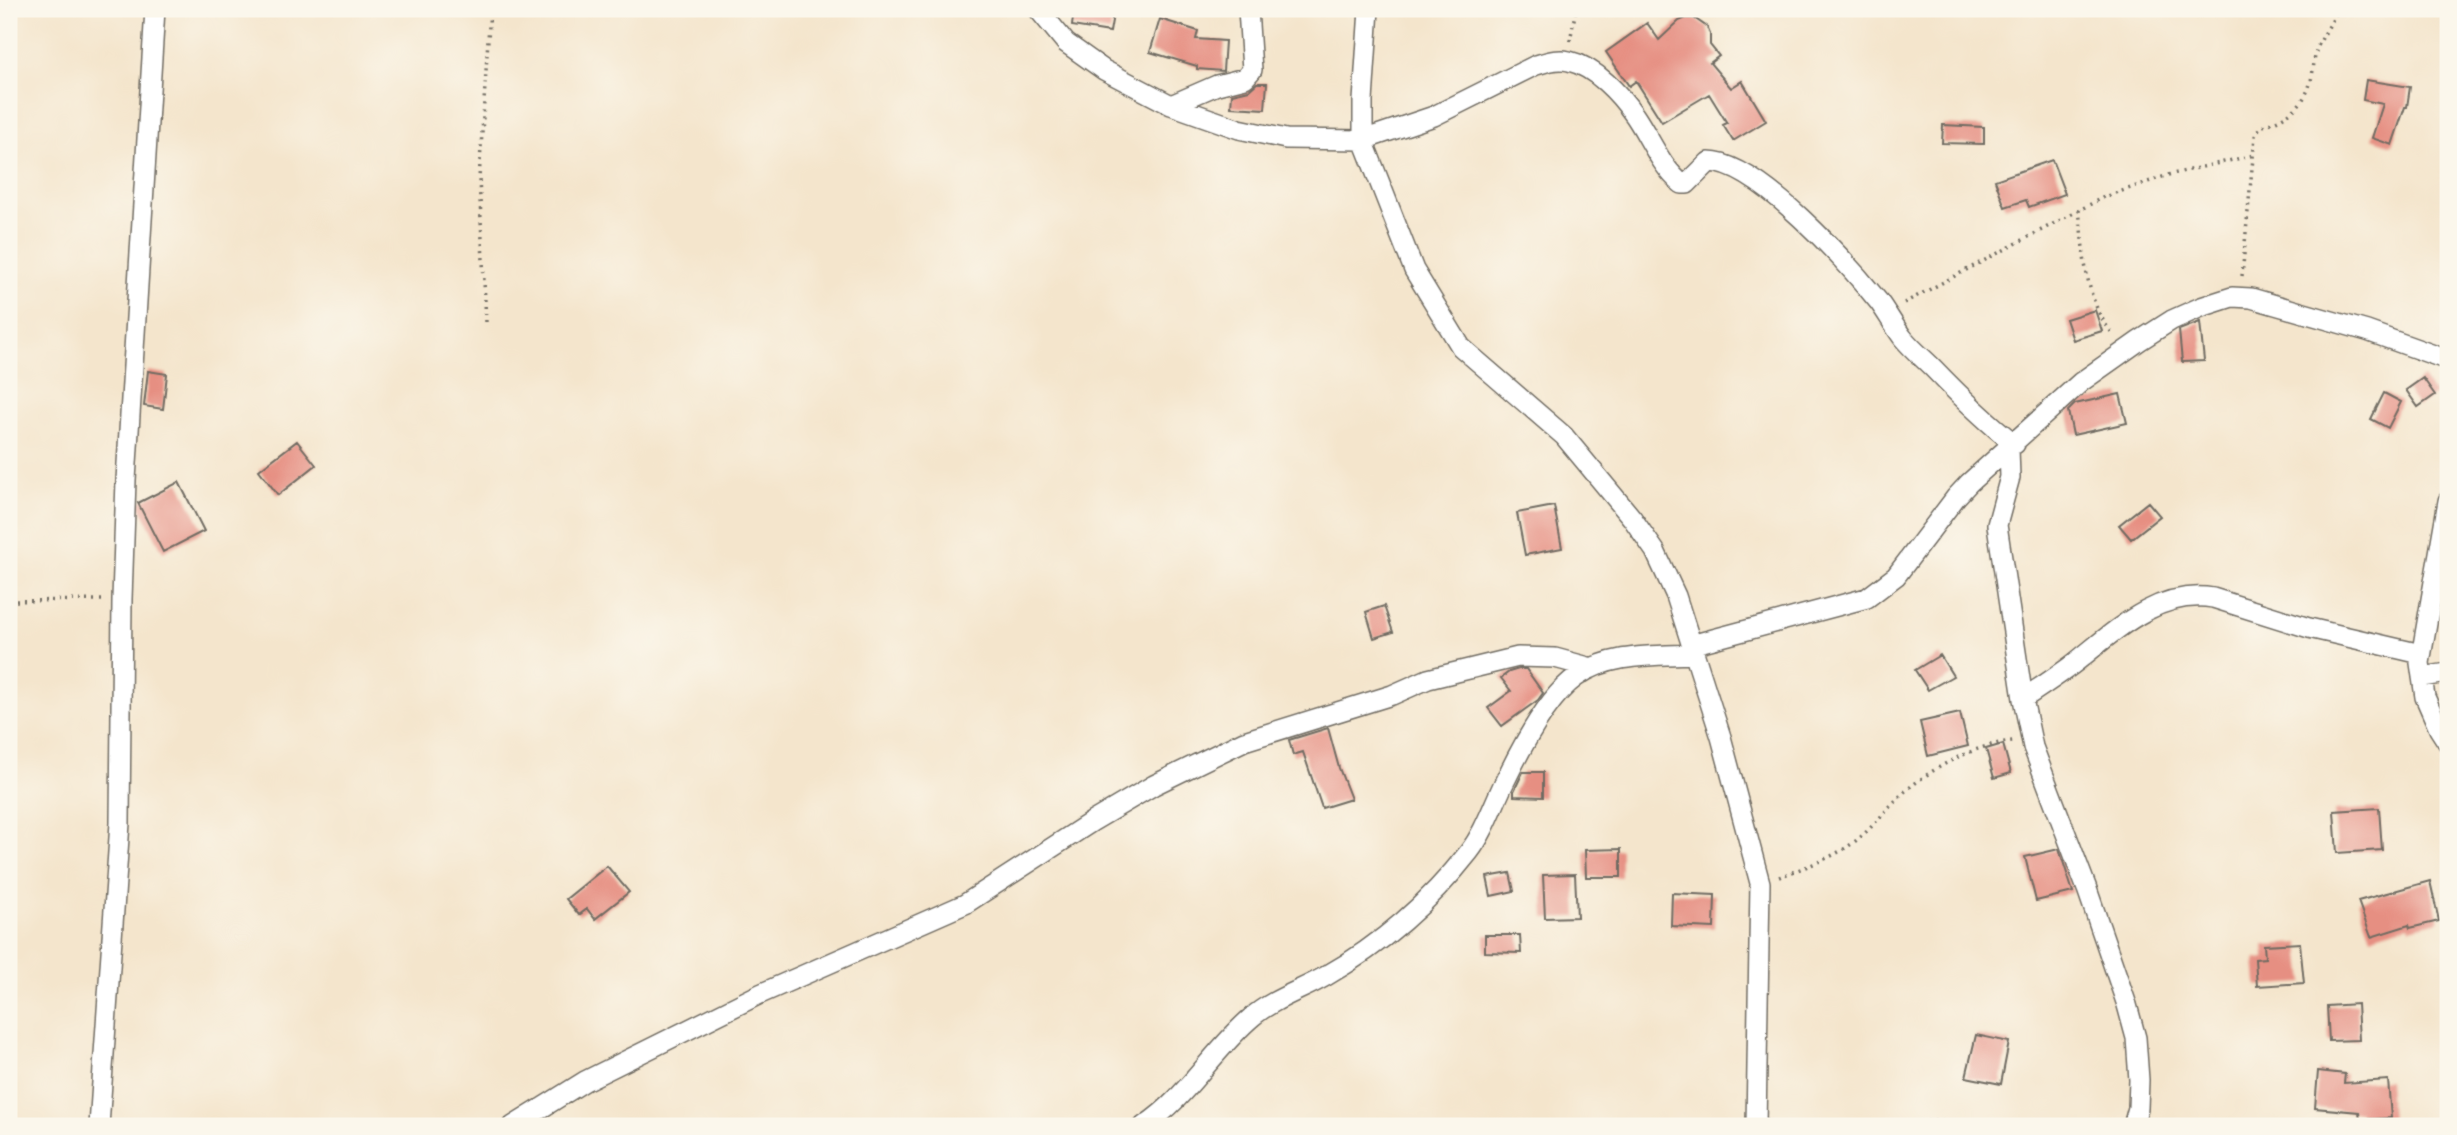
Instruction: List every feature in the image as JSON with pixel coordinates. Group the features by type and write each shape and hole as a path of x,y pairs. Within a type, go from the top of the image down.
{"street":[{"path":"99,1126 120,823 122,599 133,364 155,9"},
{"path":"1038,9 1066,43 1104,70 1171,105 1240,129 1286,139 1363,140 1434,117 1536,65 1553,60 1567,60 1586,68 1608,84 1634,114 1678,181 1687,184 1709,162 1717,162 1742,173 1767,190 1804,222 1850,268 1881,305 1903,338 2012,446"},
{"path":"1171,105 1217,85 1248,76 1252,71 1248,9"},
{"path":"1369,9 1363,140 1413,270 1461,346 1564,436 1632,518 1654,551 1676,596 1721,737 1760,883 1756,1126"},
{"path":"1144,1126 1176,1099 1253,1015 1354,960 1400,926 1438,889 1471,849 1492,813 1506,777 1547,711 1576,677 1607,663 1693,650 1738,631 1867,598 1896,576 1956,497 2081,382 2172,320 2220,300 2251,298 2367,331 2448,360"},
{"path":"2012,446 2010,477 1997,525 2023,699 2045,781 2088,889 2136,1038 2139,1080 2138,1108 2133,1126"},
{"path":"2448,501 2421,654 2425,698 2448,743"},
{"path":"2023,699 2121,626 2175,598 2198,596 2225,601 2309,628 2421,654"},
{"path":"513,1126 585,1081 760,994 965,904 1154,785 1244,741 1392,695 1428,679 1518,657 1555,659 1592,668"},
{"path":"2422,677 2448,673"}],"path":[{"path":"486,322 479,179 489,9"},
{"path":"1567,60 1576,9"},
{"path":"2238,298 2245,256 2255,136 2260,127 2287,117 2303,100 2312,76 2317,49 2338,9"},
{"path":"1881,305 1912,300 2102,198 2168,175 2254,155"},
{"path":"2079,210 2085,264 2092,295 2100,316 2127,350"},
{"path":"9,601 122,599"},
{"path":"1760,883 1816,863 1842,850 1857,840 1900,795 1945,764 1997,743 2032,740"},
{"path":"1878,1126 1929,1121 1964,1121 1987,1126"}],"building":[{"path":"1074,9 1114,9 1110,32 1072,26"},
{"path":"1686,18 1694,18 1707,27 1710,45 1719,56 1710,63 1731,88 1742,81 1766,121 1733,141 1723,125 1727,123 1709,94 1662,122 1636,81 1629,86 1606,52 1647,23 1659,40"},
{"path":"1160,19 1198,31 1196,39 1225,41 1223,71 1197,69 1197,66 1150,52"},
{"path":"2366,80 2410,87 2407,107 2392,145 2372,138 2383,104 2363,100"},
{"path":"1257,83 1267,83 1265,109 1231,107 1232,94 1249,90"},
{"path":"1943,125 1984,127 1984,144 1942,143"},
{"path":"2052,160 2065,194 2029,207 2026,200 2005,207 1995,180"},
{"path":"2095,310 2102,331 2073,340 2066,319"},
{"path":"2200,322 2204,361 2182,362 2179,330"},
{"path":"148,371 167,374 163,409 144,406"},
{"path":"2423,378 2435,395 2418,407 2406,390"},
{"path":"2384,393 2401,402 2388,428 2371,419"},
{"path":"2120,394 2127,423 2073,435 2068,411 2075,404"},
{"path":"297,441 316,465 278,495 259,470"},
{"path":"179,482 204,531 163,552 138,503"},
{"path":"2148,502 2160,516 2131,539 2119,525"},
{"path":"1554,506 1562,548 1525,555 1517,513"},
{"path":"1384,606 1393,632 1374,638 1366,612"},
{"path":"1940,655 1953,676 1928,690 1915,670"},
{"path":"1519,669 1526,669 1543,693 1538,700 1502,726 1488,708 1511,691 1501,678"},
{"path":"1960,713 1968,746 1928,756 1920,722"},
{"path":"1328,728 1351,799 1322,808 1303,752 1293,755 1289,740"},
{"path":"2003,744 2011,773 1994,778 1986,749"},
{"path":"1523,772 1543,772 1543,797 1514,796"},
{"path":"2379,808 2382,850 2337,853 2334,811"},
{"path":"1621,849 1621,877 1586,877 1585,850"},
{"path":"2059,849 2073,892 2036,901 2025,857"},
{"path":"607,866 629,892 595,919 587,909 579,915 566,899"},
{"path":"1510,873 1514,891 1491,896 1487,877"},
{"path":"1575,874 1577,917 1545,918 1543,875"},
{"path":"2430,881 2439,921 2410,928 2409,925 2371,937 2358,901"},
{"path":"1672,893 1715,895 1714,928 1671,926"},
{"path":"1485,935 1520,935 1521,953 1485,952"},
{"path":"2300,943 2304,983 2257,986 2255,959 2265,958 2264,945"},
{"path":"2357,1004 2359,1040 2329,1041 2327,1006"},
{"path":"1976,1035 2009,1042 2001,1084 1966,1077"},
{"path":"2318,1071 2345,1074 2344,1083 2388,1080 2391,1118 2360,1120 2359,1112 2315,1108"}]}
